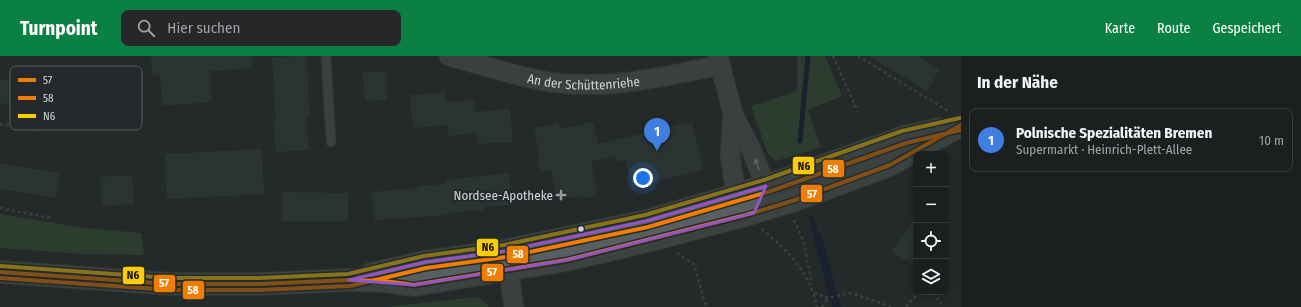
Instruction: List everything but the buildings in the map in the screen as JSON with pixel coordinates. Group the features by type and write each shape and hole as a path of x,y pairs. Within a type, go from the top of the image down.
{"main road":[{"path":"0,272 170,284 259,284 349,280 384,281 414,285 646,221 766,186 904,137 958,121"},
{"path":"507,260 567,260 669,236 754,213 786,203 890,165 958,121"}],"street":[{"name":"An der Schüttenriehe","path":"449,56 535,80 574,84 610,85 638,82 719,61"},
{"path":"719,61 733,114 750,147 766,186 754,213 736,195 730,154 733,114"},
{"path":"507,260 514,307"}],"lane":[{"path":"326,56 331,142"}],"path":[{"path":"833,56 858,112"},
{"path":"836,62 837,56"},
{"path":"858,56 958,121"},
{"path":"0,124 10,125"},
{"path":"786,203 803,240 817,307"},
{"path":"0,208 51,218"},
{"path":"754,213 758,225 793,256 812,287"},
{"path":"669,236 676,252 694,264 706,307"},
{"path":"814,293 828,298 851,293 892,307"},
{"path":"906,307 916,295"},
{"path":"936,295 943,307"},
{"path":"822,307 828,298"}],"highlighted area":[{"path":"766,186 754,213 567,260 414,285 349,280 425,262 505,251 646,221"}],"green space":[{"path":"797,56 825,56 842,96 808,110 821,147 776,161 767,152 751,106 797,91"},
{"path":"0,214 85,228 141,233 144,255 84,254 0,248"},
{"path":"478,297 489,307 386,307"}],"water":[{"path":"821,233 841,307 832,307 813,236"}],"waterway":[{"path":"800,141 808,56"},
{"path":"811,218 818,241"}],"transit line":[{"name":"N6","path":"0,266 171,278 259,278 348,274 424,256 504,245 645,215 764,180 902,131 960,118"},
{"name":"57","path":"0,272 171,284 259,284 349,280 384,281 414,285 567,260 746,215 795,200 890,165 961,125"},
{"name":"58","path":"0,278 171,290 259,290 350,286 426,268 506,257 648,227 768,192 906,143 961,130"}],"place":[{"name":"Polnische Spezialitäten Bremen","path":"657,151"},
{"name":"Nordsee-Apotheke","path":"561,195"}]}
